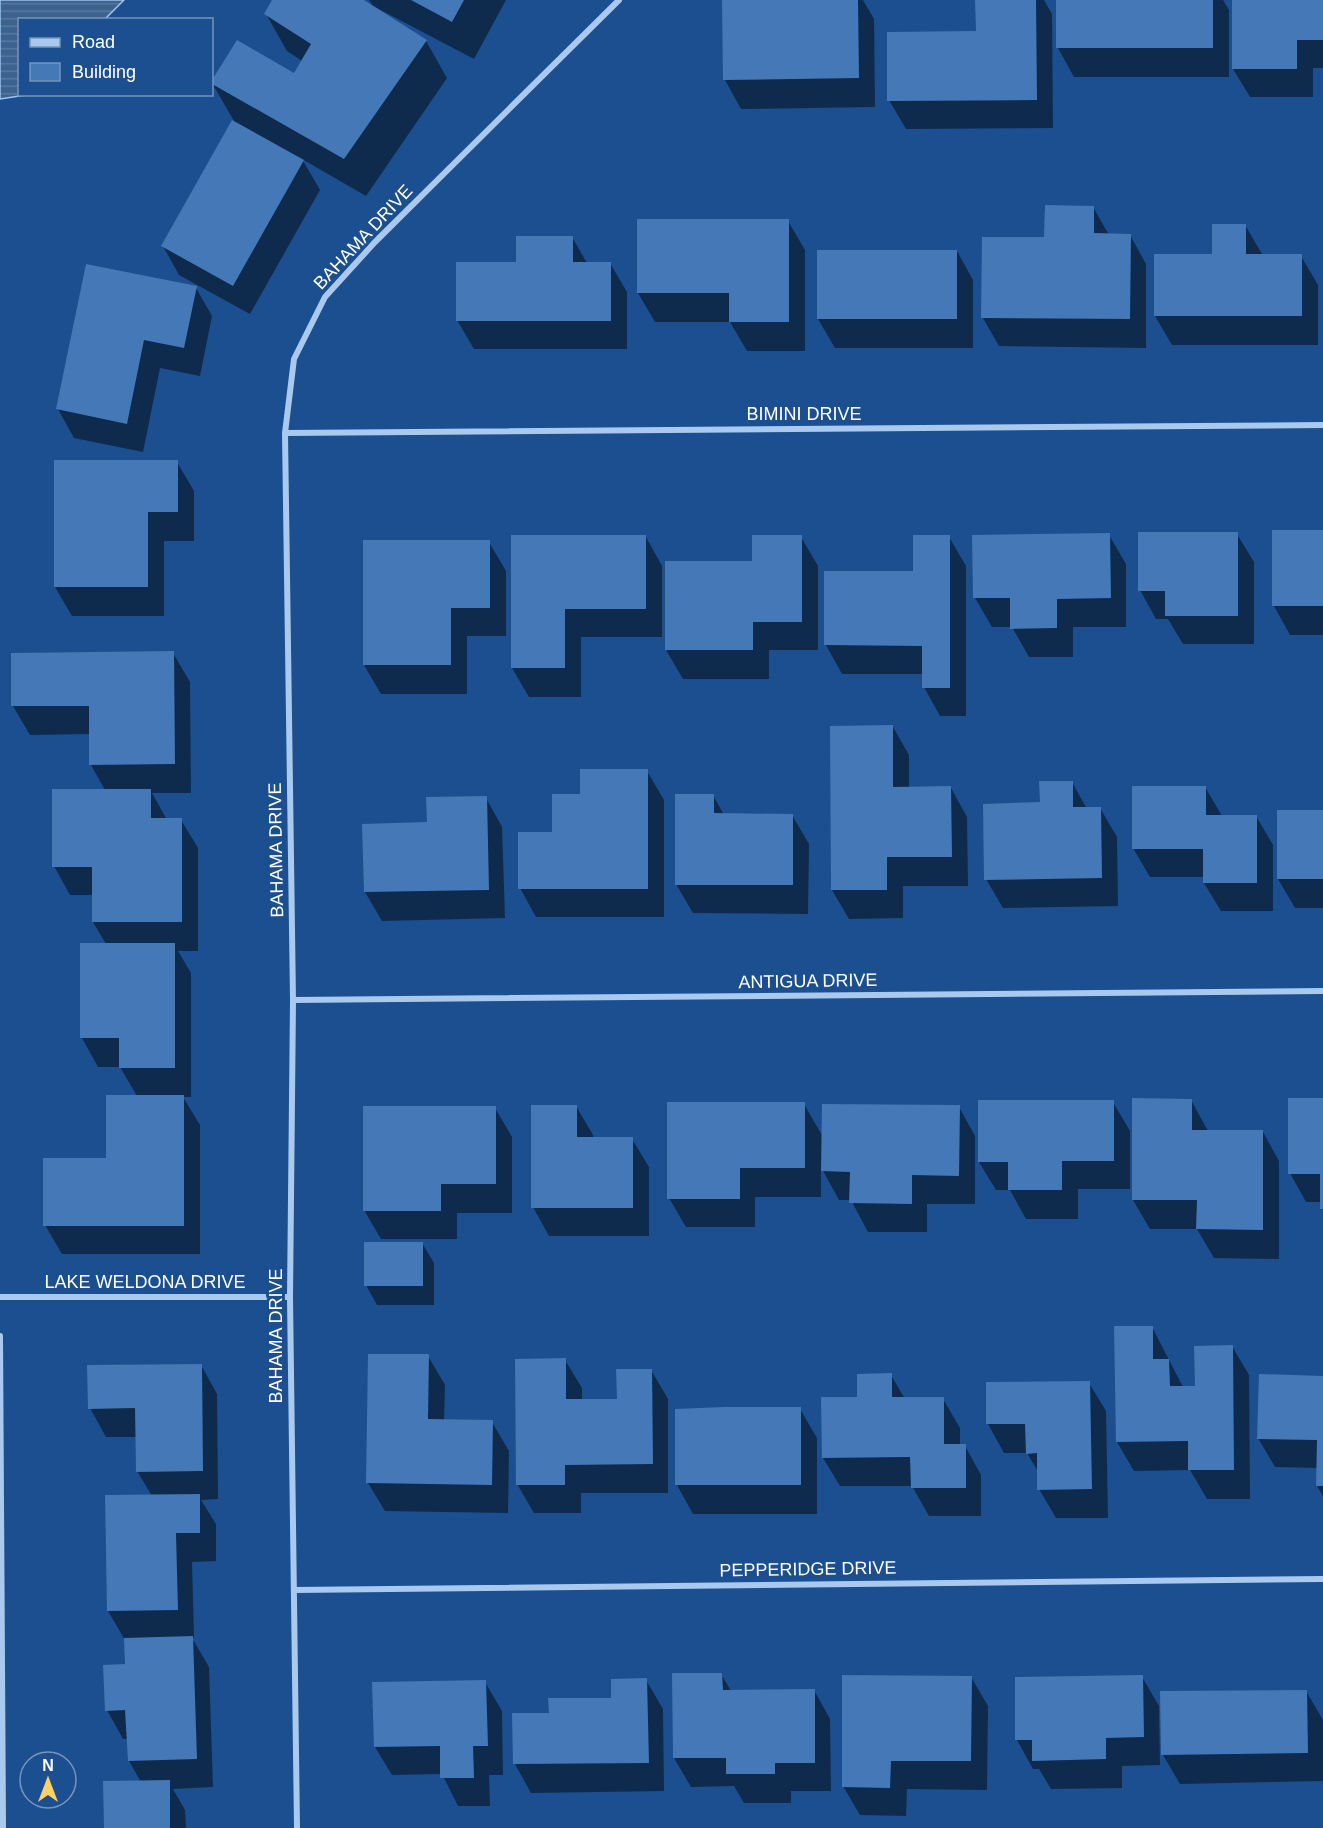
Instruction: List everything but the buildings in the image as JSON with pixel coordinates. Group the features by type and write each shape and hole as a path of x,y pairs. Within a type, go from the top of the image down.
{"street":[{"name":"BAHAMA DRIVE","path":"297,1828 290,1297 293,1000 285,433 294,359 325,297 375,242 619,0"},
{"name":"BIMINI DRIVE","path":"285,433 1323,425"},
{"name":"ANTIGUA DRIVE","path":"293,1000 1323,991"},
{"name":"LAKE WELDONA DRIVE","path":"0,1298 290,1297"},
{"path":"0,1336 3,1828"},
{"name":"PEPPERIDGE DRIVE","path":"294,1590 1323,1579"}],"water":[{"path":"0,0 124,0 106,18 18,18 20,96 0,99"}]}
